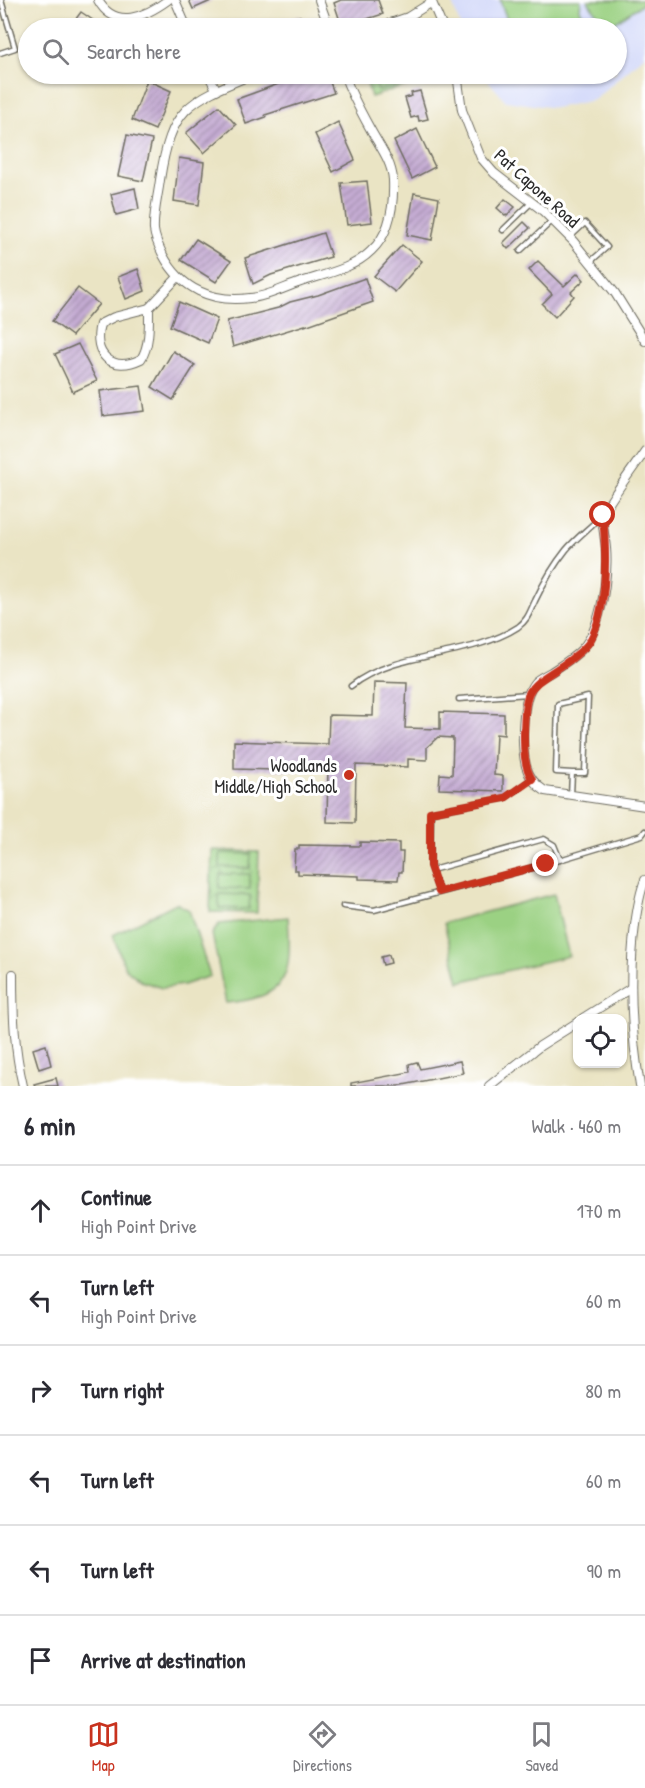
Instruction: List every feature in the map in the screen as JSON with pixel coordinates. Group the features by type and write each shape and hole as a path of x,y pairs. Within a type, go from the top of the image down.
{"street":[{"path":"98,0 103,9 111,14 127,18 142,16 168,0"},
{"path":"175,0 183,18"},
{"path":"319,0 325,18"},
{"path":"405,18 431,1 438,18"},
{"path":"213,84 216,89"},
{"path":"229,84 197,99 174,124 164,151 154,229 157,243 170,268 184,283 200,292 226,299 252,298 344,268 373,250 390,219 393,207 392,171 347,84"},
{"name":"Pat Capone Road","path":"458,84 462,110 481,158 494,173 532,202 569,237 615,293 645,341"},
{"path":"149,308 145,353 141,358 123,363 110,361 101,353 97,345 100,324 114,317 149,308 178,277"},
{"path":"645,451 603,515 606,550 604,584 597,622 590,641 576,655 536,682 528,694 525,703 524,748 526,766 532,779 545,791 645,806"},
{"path":"640,1086 630,988 630,962 638,902 645,880"},
{"path":"13,974 13,1025 16,1057 23,1086"},
{"path":"589,1014 630,988"},
{"path":"489,1086 540,1046 573,1025"}],"lane":[{"path":"0,53 15,48 1,0"},
{"path":"503,230 532,202"},
{"path":"520,251 552,221"},
{"path":"569,237 585,223 607,248 590,262"},
{"path":"351,686 365,675 387,667 443,654 495,638 518,627 526,620 566,550 603,515"},
{"path":"459,699 528,694"},
{"path":"588,697 585,773 573,773 556,772 558,704 588,697"},
{"path":"571,796 573,773"},
{"path":"439,892 432,870 430,812 505,798 532,779"},
{"path":"343,906 374,910 560,860 642,835 645,831"},
{"path":"432,870 544,839 554,845 560,860"}],"shaded area":[{"path":"451,0 645,0 645,55 627,71 627,18 457,18"},
{"path":"491,84 612,84 594,100 555,108 506,101"}],"green space":[{"path":"500,0 581,0 580,9 584,18 506,18"},
{"path":"587,0 645,0 622,18 600,18"},
{"path":"367,84 411,84 371,97"},
{"path":"376,84 401,84 378,91"},
{"path":"212,850 259,852 257,913 210,912"},
{"path":"220,853 251,854 250,868 220,867"},
{"path":"220,874 250,874 250,889 219,888"},
{"path":"219,894 250,895 249,909 219,908"},
{"path":"554,894 569,956 459,982 444,923"},
{"path":"176,903 189,910 210,976 183,985 162,988 141,981 125,968 113,935"},
{"path":"288,917 289,954 282,980 275,988 263,995 226,1003 212,934 219,924"}],"building":[{"path":"189,0 213,0 193,9"},
{"path":"341,0 378,0 383,14 370,18 339,18 334,3"},
{"path":"81,12 90,18 76,18"},
{"path":"146,84 156,84 171,91 155,130 132,120"},
{"path":"278,84 331,84 334,93 265,115 266,117 246,124 237,99"},
{"path":"420,91 428,119 419,121 418,116 411,118 405,98 412,96 411,93"},
{"path":"219,106 236,125 204,153 186,133"},
{"path":"338,122 355,160 333,172 315,134"},
{"path":"417,129 435,167 412,179 394,141"},
{"path":"127,135 152,140 143,181 118,176"},
{"path":"179,158 204,162 199,205 174,201"},
{"path":"367,181 372,222 347,225 341,183"},
{"path":"135,188 139,209 116,215 111,194"},
{"path":"414,193 439,198 432,240 407,235"},
{"path":"505,199 515,207 506,216 497,208"},
{"path":"524,222 530,228 508,249 503,243"},
{"path":"323,233 331,257 271,275 253,284 245,258"},
{"path":"196,239 231,261 216,282 181,260"},
{"path":"402,245 422,261 395,292 374,276"},
{"path":"538,261 564,286 578,273 584,280 571,292 574,296 555,317 542,304 552,294 529,270"},
{"path":"138,269 145,291 126,299 118,277"},
{"path":"365,278 373,302 305,326 233,347 227,321 278,308"},
{"path":"78,288 99,304 72,336 52,321"},
{"path":"179,302 217,319 208,343 170,326"},
{"path":"78,344 97,381 73,392 55,354"},
{"path":"173,351 195,365 173,400 152,387"},
{"path":"141,386 145,411 103,416 100,391"},
{"path":"374,682 407,683 405,728 440,729 440,712 504,714 504,735 496,734 494,775 503,776 503,791 439,789 440,774 452,775 453,738 438,737 427,747 427,760 408,759 408,767 356,765 355,823 327,822 328,764 313,763 313,771 234,769 234,741 328,744 329,715 373,716"},
{"path":"360,842 399,843 399,852 403,852 402,872 399,872 398,880 298,874 298,870 294,870 295,849 299,849 299,845 360,846"},
{"path":"389,955 391,963 383,965 381,957"},
{"path":"46,1045 51,1065 39,1069 33,1049"},
{"path":"460,1061 463,1073 398,1086 351,1086 351,1083 410,1072 409,1064 417,1062 420,1069"},
{"path":"56,1078 58,1086 35,1086 34,1084"}],"place":[{"name":"Woodlands Middle/High School","path":"349,775"}],"route":[{"path":"546,864 439,892 430,866 430,812 499,800 532,779 526,766 524,748 525,703 536,682 583,650 590,641 597,622 604,584 606,550 603,515"}]}
